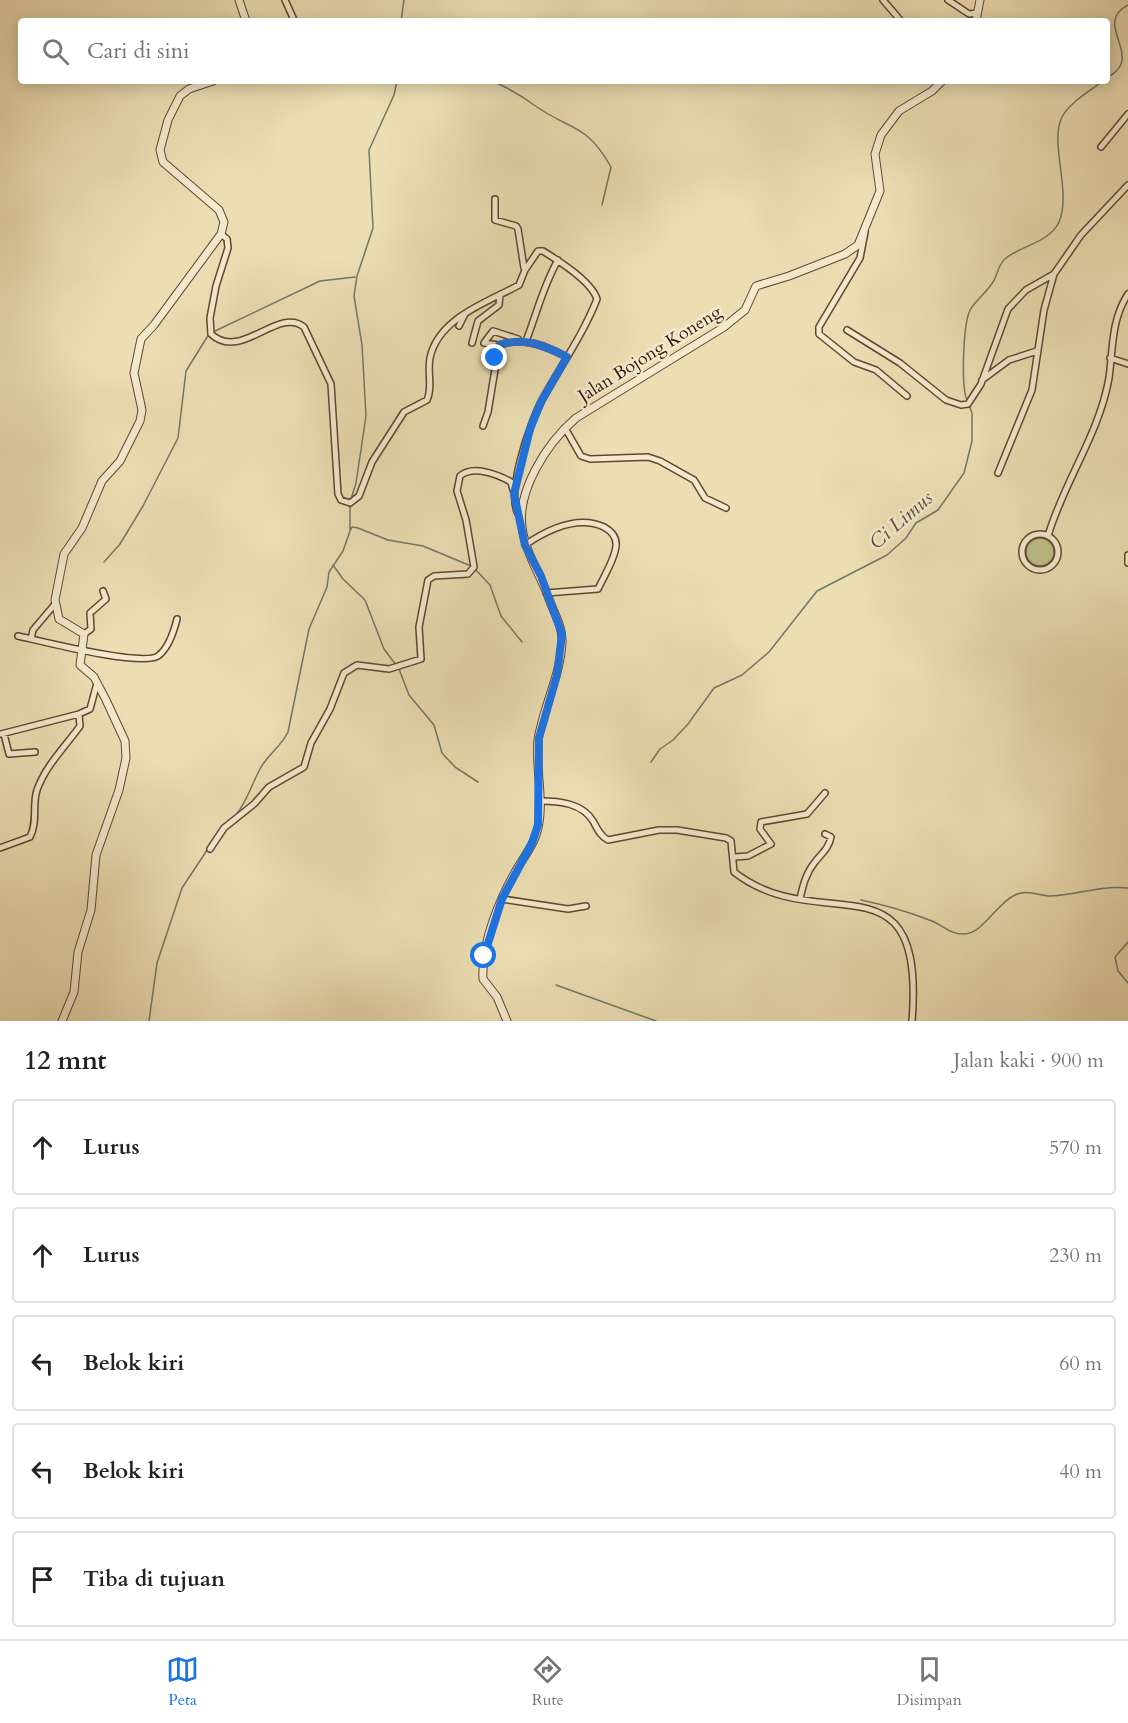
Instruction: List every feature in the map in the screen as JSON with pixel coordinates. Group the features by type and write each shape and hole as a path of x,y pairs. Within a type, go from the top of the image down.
{"street":[{"path":"239,0 245,18"},
{"path":"285,0 293,18"},
{"path":"883,0 898,18"},
{"path":"948,0 969,14 978,13"},
{"path":"977,18 980,0"},
{"path":"32,639 33,630 55,604 64,554 82,528 102,481 120,461 140,420 142,410 134,374 141,339 154,325 221,234 224,222 219,210 163,162 160,150 168,120 180,96 189,89 204,84"},
{"name":"Jalan Bojong Koneng","path":"525,545 521,518 541,459 565,428 630,383 724,327 744,310 754,287 845,254 858,245 866,232 880,191 875,154 881,135 899,111 932,92 939,84"},
{"path":"1101,147 1128,114"},
{"path":"998,473 1032,390 1044,310 1054,274 1081,236 1128,185"},
{"path":"495,199 495,220 516,226 518,230 525,270"},
{"path":"866,232 860,258 818,332 854,362 876,370 907,396"},
{"path":"221,234 226,239 228,248 216,286 210,318 211,334 220,340 234,343 288,322 300,323 304,327 331,384 339,494 343,500 350,503 358,496 372,462 392,435 404,412 428,400 431,354 440,338 466,313 519,285 525,270 538,251 543,251 558,260 592,289 596,297 567,357 541,402 530,429 514,494"},
{"path":"523,340 542,298 543,287 558,260"},
{"path":"847,330 900,363 946,400 961,405 968,404 982,380 1008,309 1026,290 1054,274"},
{"path":"1048,536 1095,429 1109,378 1113,329 1128,294"},
{"path":"472,343 478,321 499,305 500,295"},
{"path":"459,326 466,313"},
{"path":"523,340 499,345 484,343 493,331 523,340 567,357"},
{"path":"483,426 488,412 499,345"},
{"path":"982,380 1009,360 1038,351"},
{"path":"1110,358 1128,364"},
{"path":"565,428 578,453 585,458 648,457 660,461 694,480 705,498 726,508"},
{"path":"210,849 224,828 254,804 269,787 304,767 311,743 330,709 344,672 357,665 389,669 421,659 419,627 428,580 434,576 468,574 474,567 466,520 456,487 460,476 474,471 511,482 517,513 521,518"},
{"path":"507,1021 497,997 482,976 484,956 502,899 536,834 540,801 539,738 557,675 562,640 559,624 525,545 559,527 587,523 611,531 616,538 616,546 598,589 546,592"},
{"path":"1036,535 1048,536 1057,545 1057,558 1049,567 1033,568 1024,558 1024,546 1028,539 1036,535"},
{"path":"1128,555 1128,563"},
{"path":"62,1021 74,992 78,952 92,910 96,855 119,790 126,758 125,741 97,683 80,665 84,634 91,629 90,613 105,601 103,591"},
{"path":"55,604 62,622 84,634"},
{"path":"18,636 81,650 122,656 155,657 168,642 177,618"},
{"path":"35,752 9,754 2,734 79,714 90,709 97,683"},
{"path":"0,848 30,837 35,823 38,789 59,752 80,726 79,714"},
{"path":"735,857 748,856 771,844 760,829 761,822 807,814 825,793"},
{"path":"540,801 557,802 584,810 608,840 659,830 697,831 730,840 735,857 734,872 754,886 775,895 876,911 898,925 905,938 914,979 912,1021"},
{"path":"800,899 803,883 829,844 831,837 825,834"},
{"path":"502,899 568,909 586,906"}],"green space":[{"path":"1040,538 1050,542 1054,552 1050,562 1040,566 1030,562 1026,552 1030,542"}],"waterway":[{"path":"401,18 404,0"},
{"name":"Ci Limus","path":"1110,76 1120,66 1122,60 1115,24 1116,17 1128,5"},
{"path":"351,499 356,483 366,416 362,345 354,296 357,276 373,228 369,150 394,95 396,84"},
{"path":"499,84 578,130 594,143 611,167 602,205"},
{"name":"Ci Limus","path":"967,400 964,383 964,356 970,310 991,286 1003,260 1042,239 1055,229 1059,222 1063,197 1058,140 1062,117 1075,102 1099,84"},
{"path":"213,332 320,281 355,277"},
{"path":"104,562 120,544 143,506 178,438 186,371 209,334"},
{"name":"Ci Limus","path":"651,762 660,749 673,740 688,724 714,688 742,675 769,652 817,591 887,555 906,538 916,523 938,510 964,473 972,441 972,413 969,405"},
{"path":"236,815 263,764 288,732 309,629 327,587 329,572 343,551 350,531 350,504"},
{"path":"350,531 352,527 358,528 388,540 423,546 471,566"},
{"path":"333,565 343,579 365,600 384,649 396,665"},
{"path":"475,569 490,585 501,616 522,642"},
{"path":"399,669 409,695 434,725 442,753 455,767 478,782"},
{"path":"149,1021 157,963 182,888 221,829"},
{"path":"861,900 888,906 932,921 952,932 965,934 978,929 1002,904 1020,893 1051,896 1107,888 1128,888"},
{"path":"1128,942 1115,957 1118,971 1128,983"},
{"path":"556,985 656,1021"}],"route":[{"path":"484,956 502,899 536,834 540,784 539,738 557,675 562,640 559,624 541,576 525,545 514,494 530,429 541,402 567,357 533,342 520,340 499,345 495,358"}]}
